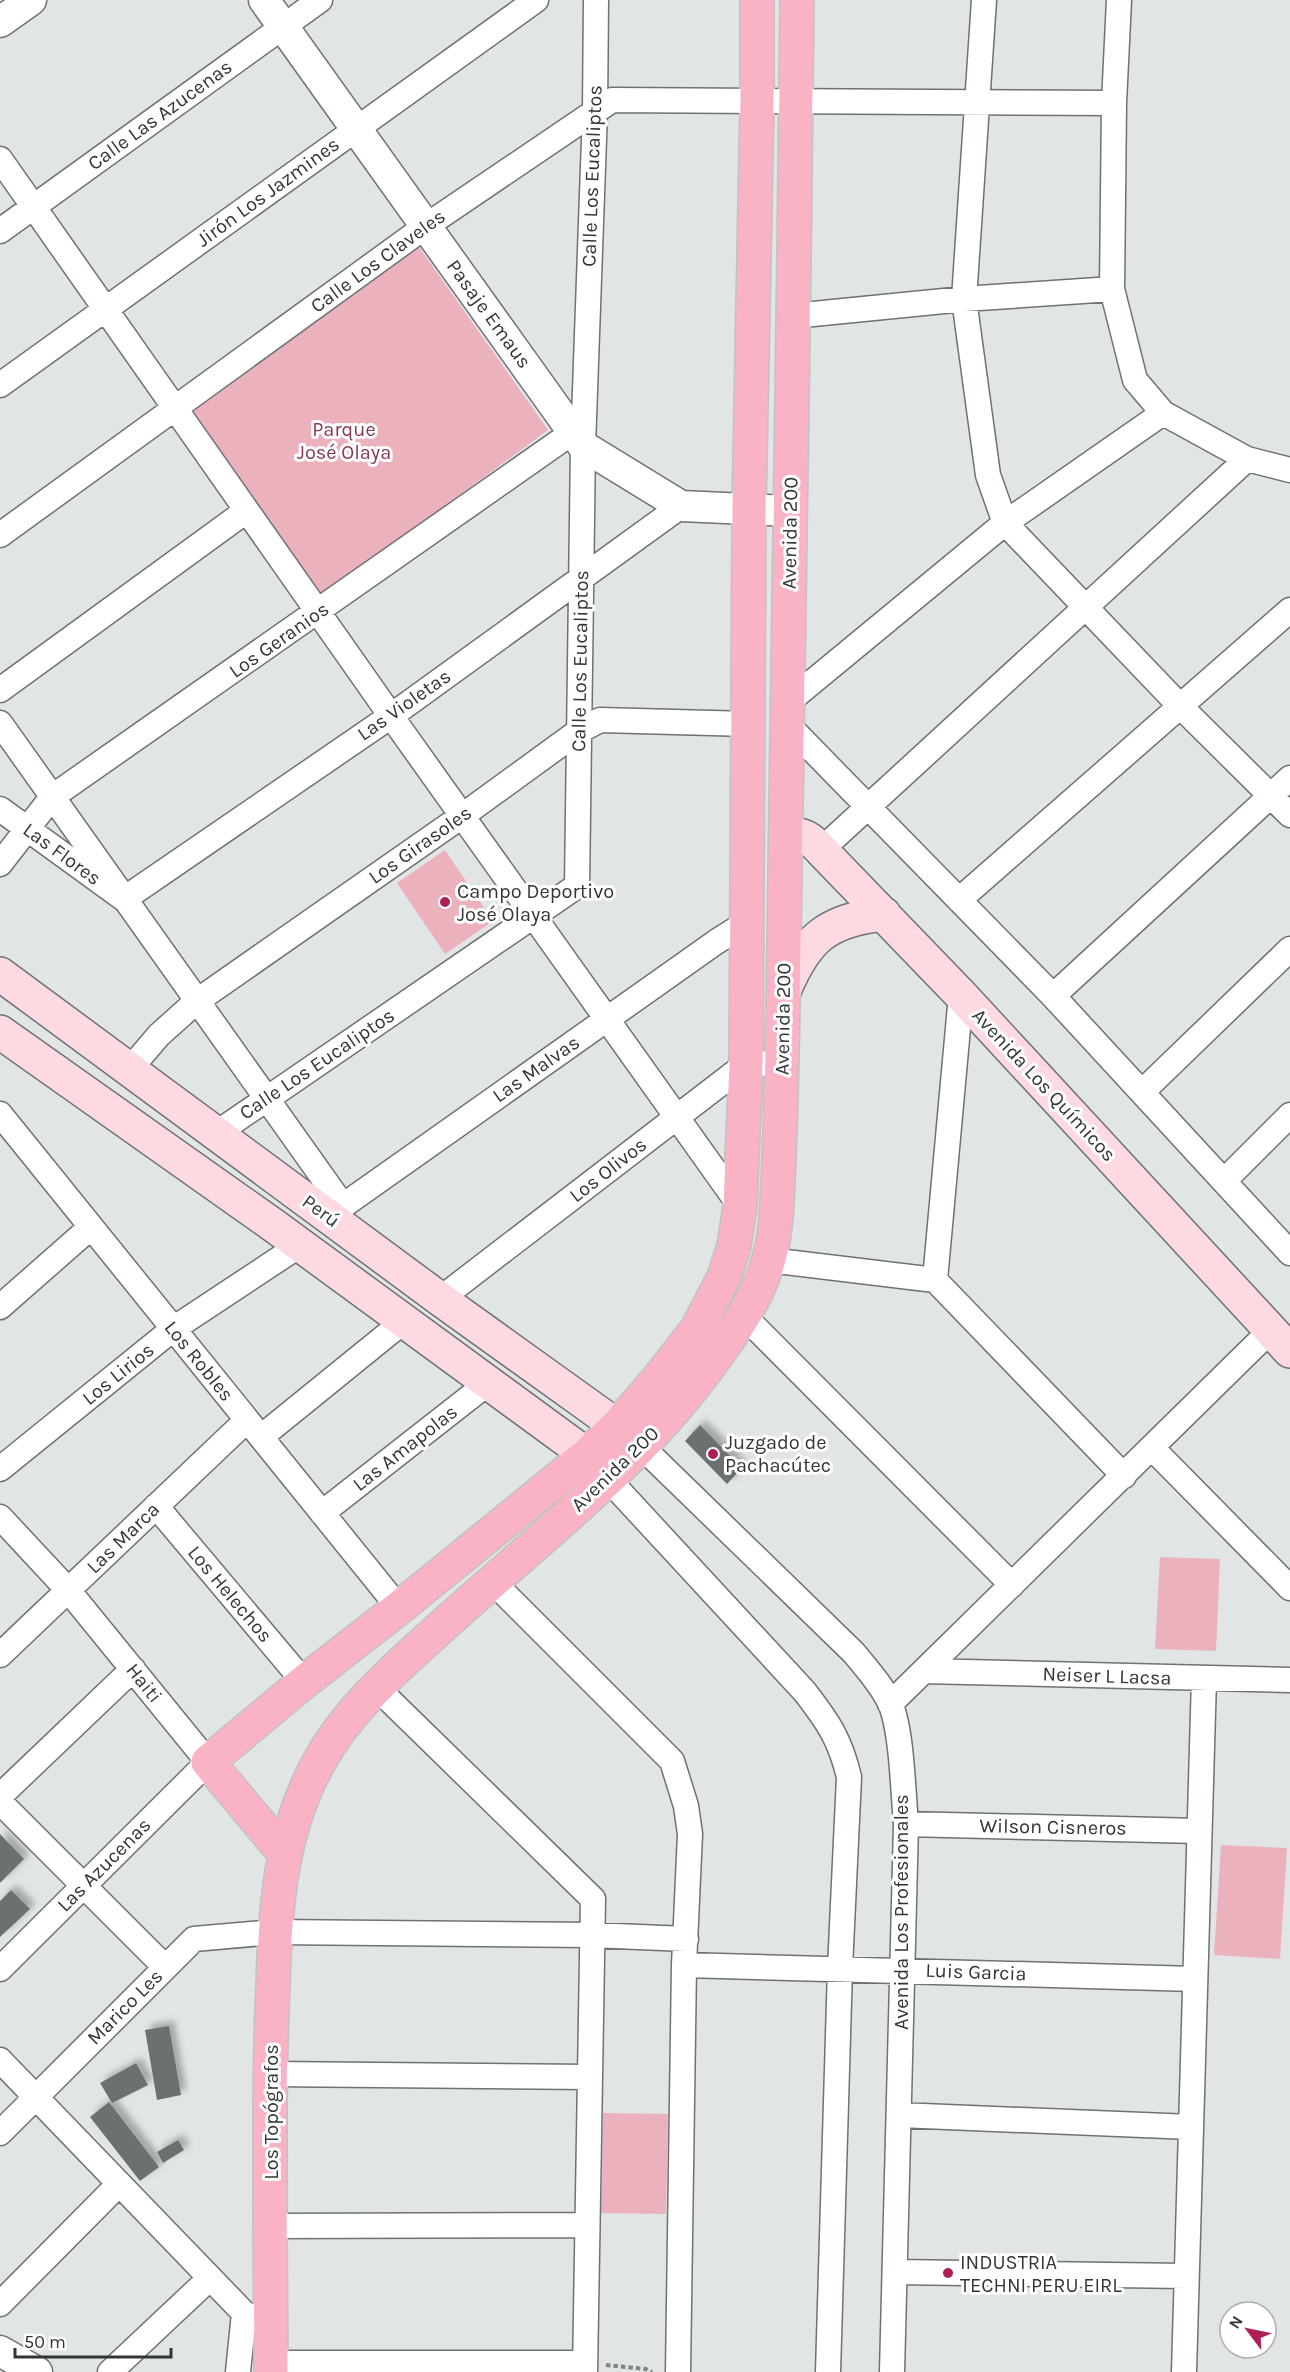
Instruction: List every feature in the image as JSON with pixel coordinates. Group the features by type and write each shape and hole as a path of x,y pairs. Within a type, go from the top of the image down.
{"main road":[{"name":"Avenida 200","path":"208,1762 587,1455 617,1426 697,1329 715,1298 734,1246 740,1206 746,1064 749,509 757,0"},
{"name":"Avenida 200","path":"284,1853 298,1806 319,1761 346,1720 376,1688 492,1581 609,1480 642,1447 697,1382 729,1339 754,1299 769,1260 776,1221 783,1063 788,834 797,0"},
{"name":"Avenida Los Químicos","path":"788,834 799,833 812,840 884,914 1280,1340"},
{"path":"784,991 796,962 813,941 834,926 858,917 884,914"},
{"name":"Perú","path":"0,974 217,1133 336,1211 440,1299 617,1426 642,1447"},
{"name":"Perú","path":"0,1032 300,1245 587,1455 609,1480"},
{"path":"68,1080 94,1043"},
{"name":"Haiti","path":"208,1762 284,1853"},
{"name":"Los Topógrafos","path":"271,2367 257,2320 270,2226 270,2074 274,1932 284,1853"}],"street":[{"path":"0,22 31,0"},
{"name":"Pasaje Emaus","path":"264,0 578,439 681,506 790,511"},
{"name":"Calle Las Azucenas","path":"0,231 320,0"},
{"name":"Jirón Los Jazmines","path":"0,385 536,0"},
{"name":"Calle Los Eucaliptos","path":"217,1133 577,886 581,579 578,439 595,111 596,0"},
{"path":"984,0 964,299 988,475 1005,524 1180,706 1290,815"},
{"path":"1119,0 1113,103 1112,289 1135,380 1163,412 1248,459 1290,470"},
{"name":"Calle Los Claveles","path":"0,535 426,226 612,100 1113,103"},
{"path":"0,159 246,511 740,1206"},
{"path":"793,316 964,299 1112,289"},
{"path":"1163,412 1005,524 788,713 868,807 1053,996 1290,1253"},
{"name":"Los Geranios","path":"0,864 52,797 318,612 578,439"},
{"path":"821,850 1248,459"},
{"name":"Las Violetas","path":"124,899 391,716 681,506"},
{"path":"0,690 246,511"},
{"path":"959,900 1290,610"},
{"name":"Los Girasoles","path":"130,1069 159,1035 197,1001 462,816 579,731 600,720 749,724"},
{"path":"0,723 267,1099 336,1211"},
{"path":"1053,996 1290,778"},
{"name":"Las Flores","path":"0,809 124,899"},
{"name":"Las Malvas","path":"336,1211 606,1019 746,923"},
{"path":"1142,1092 1290,949"},
{"path":"935,1280 961,995"},
{"path":"746,1064 783,1063"},
{"name":"Los Olivos","path":"440,1299 746,1064"},
{"path":"1224,1181 1290,1115"},
{"name":"Los Robles","path":"4,1126 91,1227 399,1608"},
{"path":"0,1307 91,1227"},
{"name":"Los Lirios","path":"0,1469 173,1329 300,1245"},
{"path":"769,1260 935,1280 1124,1476"},
{"path":"743,1315 1012,1585"},
{"path":"254,1428 404,1321"},
{"path":"890,1704 1152,1448 1280,1340"},
{"name":"Las Amapolas","path":"322,1513 488,1383"},
{"name":"Las Marca","path":"0,1655 156,1506 254,1428"},
{"name":"Avenida Los Profesionales","path":"642,1447 854,1653 876,1678 890,1704 897,1733 906,1824 892,2372"},
{"path":"1152,1448 1290,1588"},
{"path":"609,1480 805,1692 829,1723 843,1750 849,1777 840,1968 828,2372"},
{"name":"Los Helechos","path":"156,1506 304,1682"},
{"name":"Haiti","path":"0,1517 68,1590 208,1762"},
{"path":"492,1581 672,1761 686,1806 690,1834 684,1965 678,2372"},
{"path":"0,1796 133,1669"},
{"name":"Neiser L Lacsa","path":"924,1671 1290,1680"},
{"path":"1184,2372 1204,1678"},
{"path":"271,2367 585,2368 593,1899 376,1688"},
{"name":"Las Azucenas","path":"0,1969 208,1762"},
{"path":"0,1802 165,1967"},
{"name":"Wilson Cisneros","path":"906,1824 1199,1831"},
{"name":"Marico Les","path":"0,2133 194,1939 274,1932 592,1935 686,1939"},
{"name":"Luis Garcia","path":"684,1965 902,1969 1195,1979"},
{"path":"0,2060 210,2278 257,2320 240,2361 219,2372"},
{"path":"270,2074 590,2077"},
{"path":"899,2115 1191,2127"},
{"path":"0,2304 120,2184"},
{"path":"270,2226 587,2225"},
{"path":"895,2272 1186,2276"},
{"path":"110,2372 210,2278"},
{"path":"0,2351 37,2372"}],"path":[{"path":"585,2368 646,2369 652,2372"}],"green space":[{"name":"Parque José Olaya","path":"419,247 548,430 318,599 186,416"},
{"name":"Campo Deportivo José Olaya","path":"445,850 493,921 445,954 397,883"},
{"path":"1160,1557 1220,1559 1216,1651 1155,1649"},
{"path":"1221,1845 1287,1848 1280,1959 1214,1955"},
{"path":"603,2113 668,2114 666,2214 601,2213"}],"building":[{"name":"Juzgado de Pachacútec","path":"700,1425 742,1468 727,1484 685,1441"},
{"path":"0,1834 24,1859 0,1883"},
{"path":"11,1890 30,1909 0,1937 0,1901"},
{"path":"169,2026 181,2095 157,2100 145,2030"},
{"path":"136,2063 148,2085 112,2103 100,2083"},
{"path":"109,2102 159,2167 140,2181 90,2117"},
{"path":"178,2140 184,2150 163,2163 157,2152"}],"place":[{"name":"Campo Deportivo José Olaya","path":"445,902"},
{"name":"Juzgado de Pachacútec","path":"713,1454"},
{"name":"INDUSTRIA TECHNI PERU EIRL","path":"948,2273"}]}
